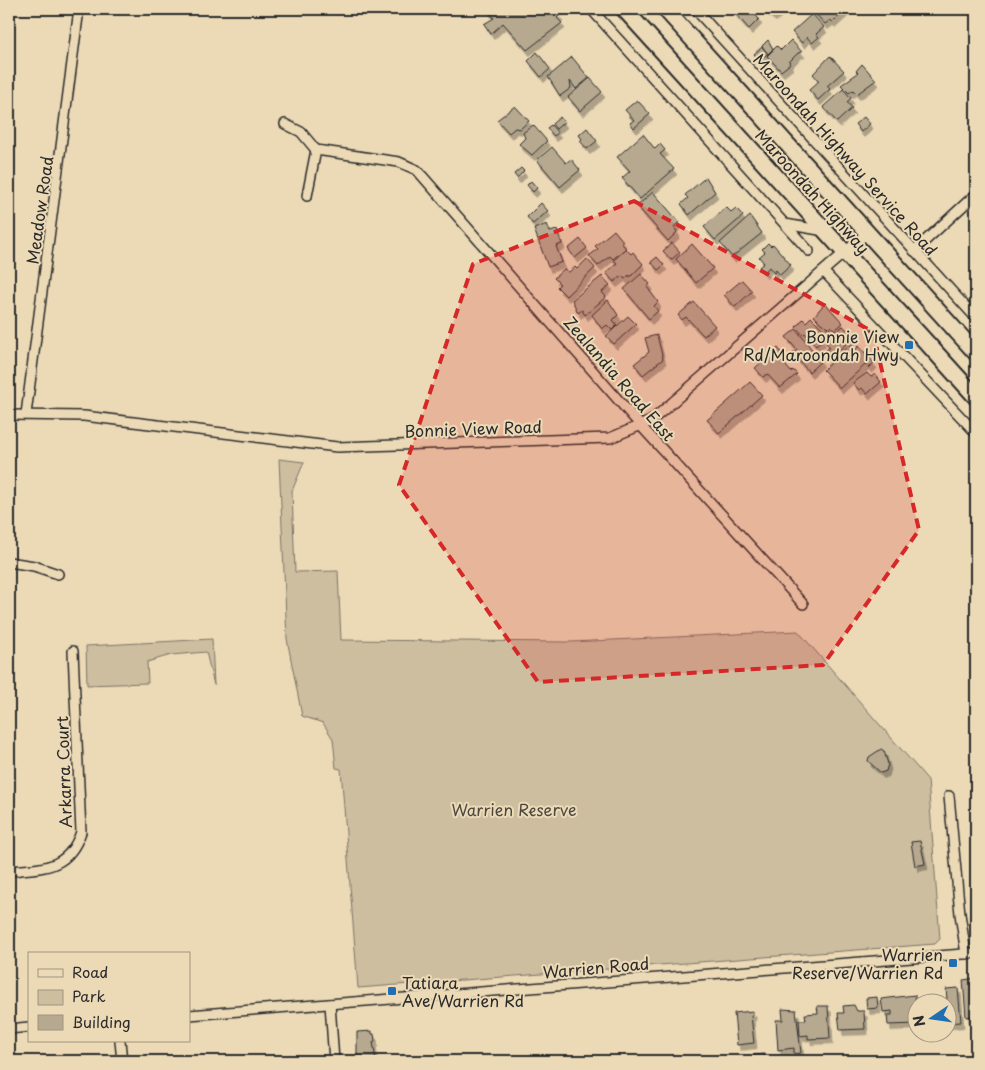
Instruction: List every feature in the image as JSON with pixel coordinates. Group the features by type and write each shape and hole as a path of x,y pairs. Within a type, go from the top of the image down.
{"highway":[{"name":"Maroondah Highway","path":"624,9 976,397"},
{"name":"Maroondah Highway","path":"665,9 976,354"}],"street":[{"name":"Meadow Road","path":"26,414 79,9"},
{"path":"591,9 810,251"},
{"path":"688,9 696,10"},
{"name":"Maroondah Highway Service Road","path":"696,10 976,318"},
{"path":"285,124 301,132 316,150 307,196"},
{"name":"Zealandia Road East","path":"316,150 399,162 417,170 641,426 803,604"},
{"path":"914,251 976,194"},
{"path":"785,224 825,231"},
{"name":"Bonnie View Road","path":"9,415 84,416 337,447 610,438 651,421 846,253 866,233"},
{"path":"824,272 976,433"},
{"path":"9,562 34,566 58,574"},
{"name":"Arkarra Court","path":"9,871 50,868 73,850 81,832 72,651"},
{"path":"949,796 960,914 966,954"},
{"name":"Warrien Road","path":"190,1015 976,953"},
{"path":"330,1004 334,1061"},
{"path":"9,1029 28,1028"},
{"path":"120,1042 122,1061"}],"highlighted area":[{"path":"634,201 873,332 919,530 823,665 538,682 399,485 473,264"}],"green space":[{"name":"Warrien Reserve","path":"279,459 304,462 292,491 295,572 338,571 341,640 571,642 798,631 928,780 940,939 935,944 358,988 341,769 336,768 333,739 323,723 302,716 287,639"},
{"path":"212,639 214,685 206,652 171,655 147,662 148,683 87,685 86,646"}],"building":[{"path":"486,9 550,9 560,15 557,18 562,23 527,50 503,23 491,34 484,24 494,18"},
{"path":"735,9 750,9 759,19 749,29 734,12"},
{"path":"764,9 781,9 773,16"},
{"path":"811,9 847,9 833,22 830,20 825,24"},
{"path":"812,14 824,27 816,34 819,37 812,43 807,37 802,43 792,32"},
{"path":"768,40 773,49 768,54 762,46"},
{"path":"791,40 802,52 798,53 789,62 790,64 781,71 767,56 777,46 781,50"},
{"path":"762,47 768,54 758,59 754,54"},
{"path":"537,52 550,69 541,77 528,61"},
{"path":"830,56 844,71 827,86 830,89 818,100 809,90 819,81 813,74"},
{"path":"572,57 589,78 576,89 570,81 571,88 560,96 548,77"},
{"path":"862,64 876,80 857,94 853,90 849,93 841,85 858,73 856,71"},
{"path":"590,78 602,92 580,111 568,97"},
{"path":"843,89 851,98 847,102 852,108 837,122 823,107"},
{"path":"637,100 650,114 634,128 630,123 634,120 625,110"},
{"path":"515,106 529,121 520,129 515,128 509,133 497,120"},
{"path":"560,117 564,122 556,129 552,124"},
{"path":"864,117 870,124 861,132 855,124"},
{"path":"533,125 547,141 532,155 519,144 525,138 523,133"},
{"path":"551,125 558,133 554,136 547,128"},
{"path":"587,128 597,141 587,149 580,141 582,139 579,135"},
{"path":"643,134 655,149 660,144 665,150 660,154 674,169 640,199 622,178 630,171 617,157"},
{"path":"552,147 566,163 571,159 580,170 560,187 537,160"},
{"path":"521,168 524,171 517,178 514,174"},
{"path":"706,177 715,192 689,215 681,204 688,198 685,195"},
{"path":"531,181 537,188 533,192 527,185"},
{"path":"653,192 679,222 674,227 677,232 668,241 637,206"},
{"path":"541,203 548,211 533,224 527,217"},
{"path":"726,207 731,212 736,208 743,216 715,240 704,227"},
{"path":"750,216 762,233 732,257 720,243"},
{"path":"547,224 550,232 557,230 562,244 556,246 562,262 548,267 534,229"},
{"path":"614,230 626,248 613,259 610,256 598,266 589,256 598,249 595,246"},
{"path":"580,239 587,248 575,258 568,249"},
{"path":"672,243 680,252 671,260 663,251"},
{"path":"768,243 771,246 773,244 791,265 780,275 776,270 774,273 769,267 764,273 759,267 764,263 759,257 765,252 762,249"},
{"path":"692,244 713,268 696,283 676,259"},
{"path":"626,249 631,254 633,252 643,264 630,277 629,275 625,279 622,276 614,282 606,273 617,263 614,260"},
{"path":"657,257 664,265 658,270 651,262"},
{"path":"587,259 595,268 566,296 557,287 560,284 554,278 564,269 569,272 575,267 577,269"},
{"path":"641,274 650,284 647,287 658,302 654,306 658,311 649,319 624,289"},
{"path":"602,276 610,285 602,292 606,297 585,315 582,310 578,313 572,300"},
{"path":"742,280 752,291 735,307 724,295"},
{"path":"608,300 618,315 613,320 617,325 612,330 607,325 602,329 592,315"},
{"path":"694,302 715,326 704,336 686,317 682,320 678,315"},
{"path":"825,303 843,323 835,330 831,326 829,329 814,316"},
{"path":"628,316 636,324 614,344 606,336"},
{"path":"811,317 825,331 819,336 823,340 816,346 805,333 803,335 796,327 803,319 806,322"},
{"path":"843,326 847,330 849,328 855,335 832,357 826,350 830,347 825,342"},
{"path":"796,329 821,361 809,372 792,353 797,350 786,337"},
{"path":"657,335 663,359 643,375 634,364 649,352 645,338"},
{"path":"850,345 855,350 859,346 874,363 869,368 866,364 840,388 823,370"},
{"path":"778,348 784,356 781,360 791,372 793,370 797,374 780,388 767,374 763,377 755,368"},
{"path":"867,373 871,377 875,374 881,382 867,394 862,388 859,390 853,383"},
{"path":"750,382 762,395 719,433 707,420"},
{"path":"881,749 884,751 888,764 886,771 881,773 868,761 869,757"},
{"path":"920,841 925,864 915,866 911,842"},
{"path":"976,978 976,1033 974,1033 972,1016 966,1017 963,980"},
{"path":"958,988 961,1022 958,1022 958,992 946,992 946,989"},
{"path":"908,996 908,1024 888,1025 887,1015 892,1015 892,1011 883,1012 881,999"},
{"path":"877,997 878,1008 867,1009 866,998"},
{"path":"854,1005 857,1011 864,1011 865,1029 840,1030 838,1013 844,1013 843,1006"},
{"path":"817,1006 828,1006 830,1038 808,1039 808,1035 800,1036 799,1020 806,1020 805,1014 818,1013"},
{"path":"782,1009 796,1010 801,1053 794,1054 794,1048 778,1050 776,1020 783,1020"},
{"path":"753,1011 753,1015 751,1015 754,1043 737,1045 734,1013"},
{"path":"372,1031 375,1041 373,1042 376,1061 352,1061 352,1057 357,1057 357,1032"},
{"path":"764,1054 765,1061 754,1061 754,1055"}],"place":[{"name":"Bonnie View Rd/Maroondah Hwy","path":"909,345"},
{"name":"Warrien Reserve/Warrien Rd","path":"953,963"},
{"name":"Tatiara Ave/Warrien Rd","path":"392,991"}]}
